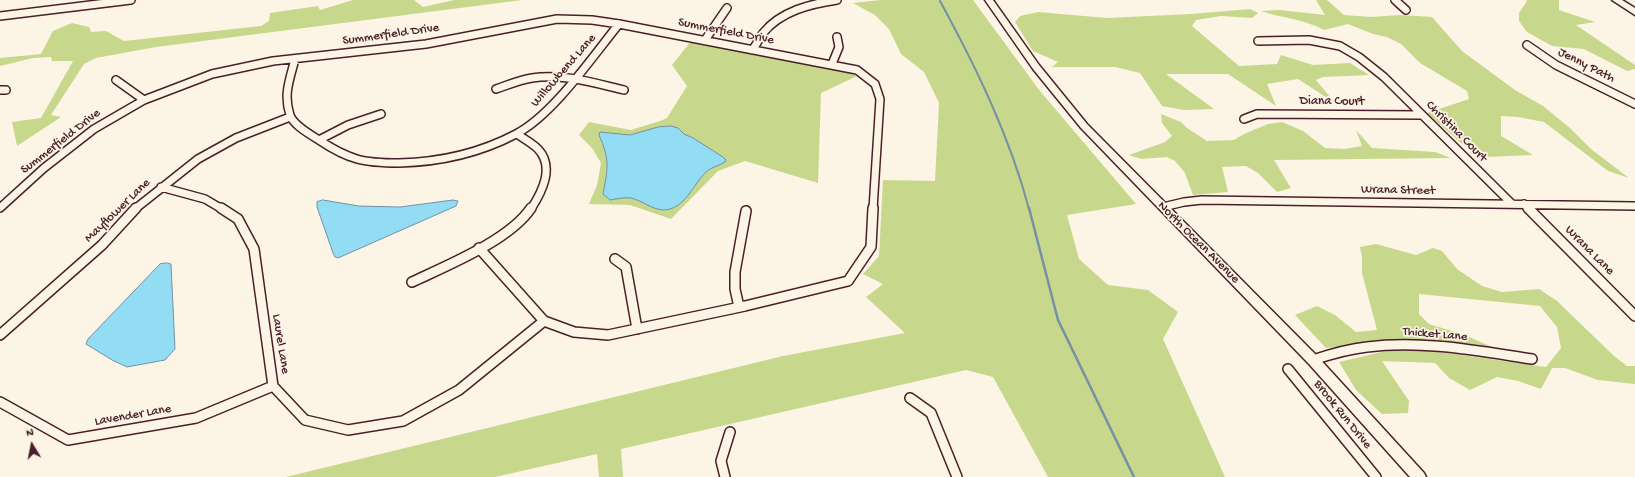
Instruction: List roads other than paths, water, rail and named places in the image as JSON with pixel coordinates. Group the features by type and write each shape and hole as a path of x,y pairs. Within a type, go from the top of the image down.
{"main road":[{"name":"North Ocean Avenue","path":"989,0 1036,67 1067,106 1099,142 1313,360 1419,477"},
{"path":"1616,0 1635,12"}],"street":[{"path":"0,16 131,0"},
{"path":"753,49 763,33 776,21 798,9 837,0"},
{"path":"1395,0 1406,10"},
{"path":"705,40 727,8"},
{"name":"Summerfield Drive","path":"0,208 44,168 94,129 144,100 229,70 255,64 426,44 557,20 592,20 619,24 857,70 874,84 880,99 871,247 848,281 739,307 608,335 574,332 544,320 479,248"},
{"name":"Willowbend Lane","path":"290,117 305,132 339,152 357,159 377,163 403,164 425,162 457,156 487,147 517,134 543,115 556,102 619,24"},
{"path":"832,64 839,46 837,37"},
{"name":"Christina Court","path":"1258,41 1309,40 1340,46 1359,57 1384,77 1512,204"},
{"name":"Jenny Path","path":"1527,45 1556,65 1635,104"},
{"path":"290,117 286,94 295,59"},
{"path":"496,89 531,78 545,76 624,90"},
{"path":"116,80 144,100"},
{"path":"319,140 348,125 381,114"},
{"name":"Diana Court","path":"1244,119 1257,114 1421,115"},
{"name":"Mayflower Lane","path":"0,335 102,245 140,204 198,159 236,138 290,117"},
{"path":"412,282 479,248 516,225 539,197 545,185 546,169 539,150 517,134"},
{"name":"Laurel Lane","path":"161,187 205,199 238,219 254,249 264,332 274,386 305,420 348,430 403,421 459,390 544,320"},
{"name":"Wrana Street","path":"1162,207 1202,200 1634,206"},
{"name":"Wrana Lane","path":"1524,204 1635,316"},
{"path":"739,307 735,290 735,272 746,211"},
{"path":"615,259 626,267 637,329"},
{"name":"Thicket Lane","path":"1313,360 1329,353 1365,347 1398,344 1433,345 1532,360"},
{"name":"Brook Run Drive","path":"1288,369 1376,477"},
{"name":"Lavender Lane","path":"0,402 68,440 196,418 274,386"},
{"path":"910,398 931,413 957,477"},
{"path":"725,477 721,461 730,432"}],"water":[{"path":"671,126 678,128 684,134 723,157 726,160 725,162 706,172 688,196 677,206 671,209 663,210 651,207 631,198 610,200 603,194 607,164 605,151 599,135 600,132 630,135 658,127"},
{"path":"323,200 359,206 400,207 453,200 458,201 456,206 338,258 335,257 333,253 317,207 317,202"},
{"path":"160,264 171,264 175,349 165,360 127,367 112,360 86,344 88,339"}],"waterway":[{"path":"940,1 991,103 1012,155 1029,209"},
{"path":"1029,208 1058,320 1134,477"}]}
